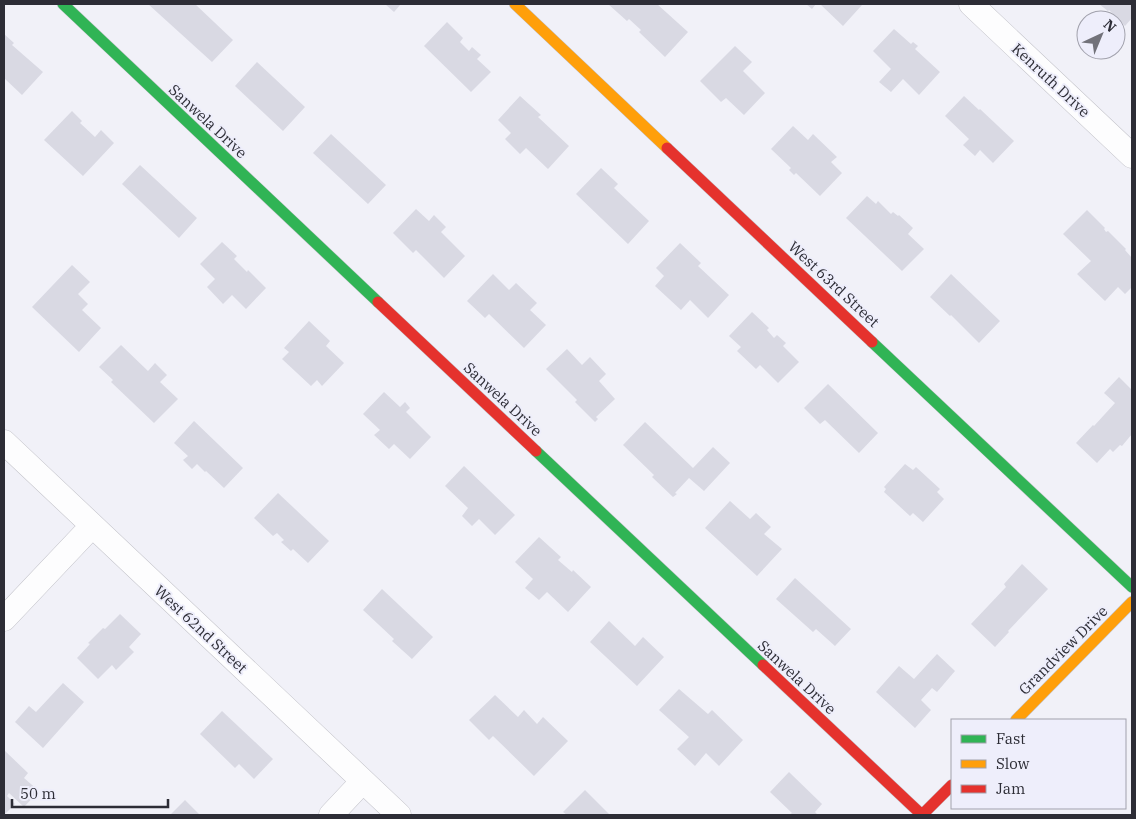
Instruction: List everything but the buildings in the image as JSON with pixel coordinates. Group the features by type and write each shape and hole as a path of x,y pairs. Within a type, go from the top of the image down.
{"street":[{"name":"Sanwela Drive","path":"63,4 922,815"},
{"name":"West 63rd Street","path":"515,4 1132,587"},
{"name":"Kenruth Drive","path":"971,4 1132,156"},
{"name":"West 62nd Street","path":"4,442 398,815"},
{"path":"4,619 92,526"},
{"name":"Grandview Drive","path":"1017,719 1132,602"},
{"path":"330,815 362,782"},
{"path":"922,815 951,786"}],"traffic: fast":[{"path":"63,4 378,302"},
{"path":"872,342 1132,587"},
{"path":"536,451 763,665"}],"traffic: slow":[{"path":"515,4 667,148"},
{"path":"1017,719 1132,602"}],"traffic: jam":[{"path":"667,148 872,342"},
{"path":"378,302 536,451"},
{"path":"763,665 922,815"},
{"path":"922,815 951,786"}]}
